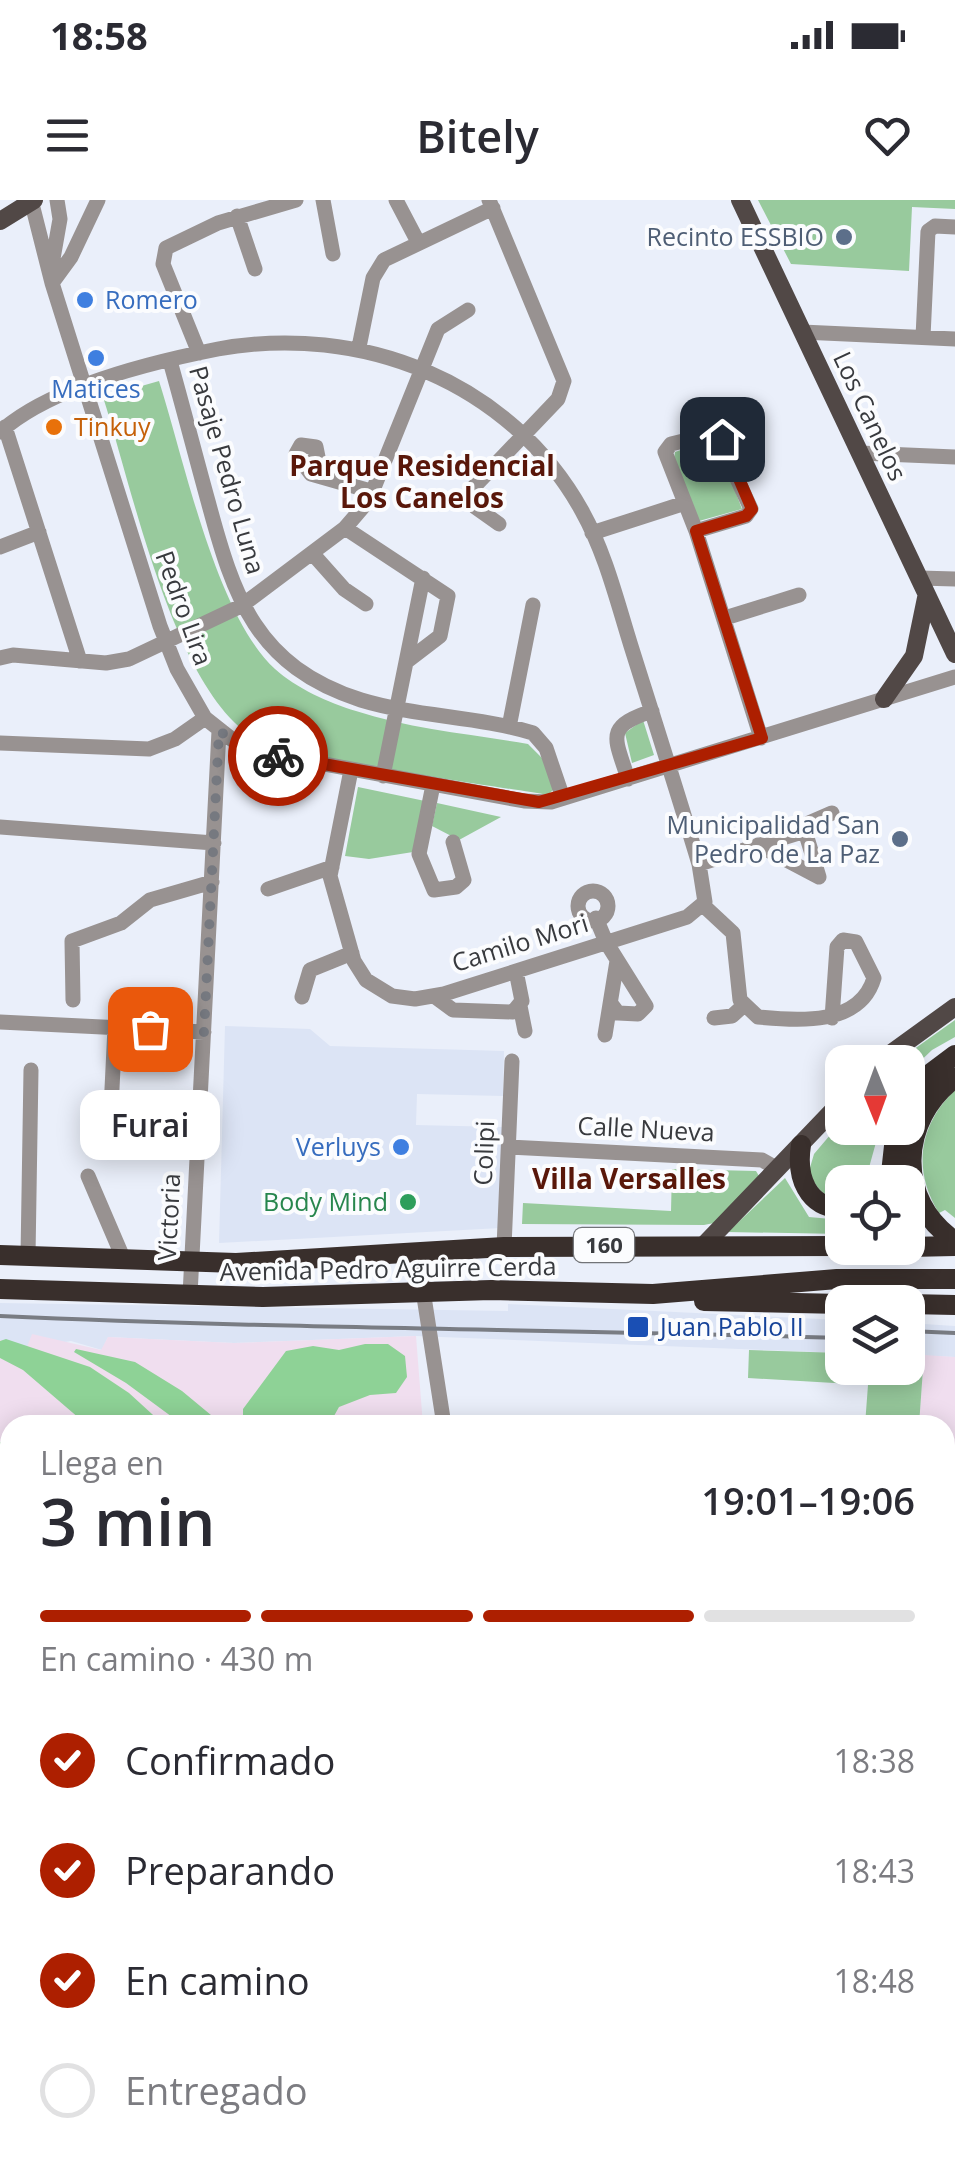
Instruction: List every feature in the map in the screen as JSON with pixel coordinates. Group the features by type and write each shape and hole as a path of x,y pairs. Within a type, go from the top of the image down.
{"highway":[{"path":"925,1079 955,1055"},
{"path":"955,1078 920,1117 911,1160 922,1208 955,1244"},
{"path":"801,1145 800,1169 808,1192 825,1205"},
{"path":"925,1245 955,1244"},
{"name":"Avenida Pedro Aguirre Cerda","path":"0,1254 192,1262 504,1247 825,1246"},
{"name":"Avenida Pedro Aguirre Cerda","path":"0,1289 190,1295 653,1294 824,1279 955,1279"},
{"path":"653,1294 702,1301 825,1304"},
{"path":"925,1304 955,1305"}],"main road":[{"path":"0,221 32,200"},
{"name":"Los Canelos","path":"740,200 955,654"},
{"path":"884,700 914,656 922,585"},
{"path":"902,1045 955,1007"},
{"path":"704,1246 825,1119"}],"street":[{"name":"Pedro Lira","path":"32,200 51,281 165,640 206,718 219,731 266,753 524,802 563,798 955,677"},
{"path":"51,281 60,219 57,200"},
{"path":"51,281 71,257 98,200"},
{"name":"Pasaje Pedro Luna","path":"199,353 163,264 164,253 174,241 237,216 296,200"},
{"path":"322,200 333,254"},
{"path":"396,200 418,242"},
{"path":"359,347 375,272 390,255 491,204 564,375 558,399 471,490 475,507 499,524"},
{"path":"237,216 255,269"},
{"path":"923,338 928,231 935,226 955,227"},
{"path":"0,658 12,655 122,661 241,606 344,528 374,492 442,325 468,310"},
{"path":"802,332 955,339"},
{"path":"80,661 3,430 28,410 84,387 199,353 290,342 359,347 422,369 478,401 522,434 559,476 592,533 670,766 699,864 706,893 704,906 730,927 736,939 743,1006 758,1018 832,1018 852,1007 874,982 864,951 852,940 839,942 835,952 832,1018"},
{"name":"Pasaje Pedro Luna","path":"170,361 220,548 241,606 261,636 295,668 341,692 397,708 533,733 543,742 563,798"},
{"path":"696,531 746,516 752,509 716,433 671,444 666,456 696,531 762,738"},
{"path":"860,453 955,457"},
{"path":"306,465 311,474 374,492"},
{"path":"592,533 685,503"},
{"path":"344,528 448,596 440,636 406,662"},
{"path":"0,547 39,532"},
{"path":"312,553 344,589 366,604"},
{"path":"384,776 422,578"},
{"path":"922,585 955,579"},
{"path":"725,618 799,596"},
{"path":"509,727 533,605"},
{"path":"628,779 616,738 618,728 626,720 652,711"},
{"path":"0,743 149,749 175,739 206,718"},
{"name":"Victoria","path":"190,1295 219,731"},
{"name":"Camilo Mori","path":"351,770 332,867 332,894 361,974 380,991 406,999 434,996 687,917 704,906"},
{"path":"433,785 419,858 434,890 456,887 464,880 453,842"},
{"path":"699,864 805,830 809,823 832,813"},
{"path":"0,827 214,843"},
{"path":"758,845 819,877 805,830"},
{"path":"268,889 332,867"},
{"path":"73,1000 72,941 122,924 150,900 212,882"},
{"path":"596,918 646,1009 638,1014 618,1013 612,1005"},
{"path":"302,997 310,970 352,953"},
{"path":"606,1035 617,962"},
{"path":"516,972 524,1031"},
{"path":"434,996 460,1012 508,1013 520,1006"},
{"path":"714,1018 732,1016 743,1006"},
{"path":"0,1022 204,1032"},
{"path":"104,1121 111,1105 115,1027"},
{"name":"Colipi","path":"504,1247 512,1062"},
{"path":"28,1256 31,1070"},
{"name":"Calle Nueva","path":"509,1147 762,1160 778,1169"},
{"path":"88,1176 124,1260"},
{"path":"417,1252 442,1415"}],"shaded area":[{"path":"225,1026 310,1029 330,1046 504,1051 503,1096 417,1094 416,1125 502,1127 501,1228 219,1243"},
{"path":"0,1303 508,1311 508,1304 825,1319 825,1352 416,1336 234,1343 108,1337 102,1350 71,1341 27,1348 0,1340"},
{"path":"925,1324 955,1326 955,1357 925,1356"},
{"path":"32,1334 101,1350 108,1337 234,1343 416,1336 422,1415 0,1415 0,1340 27,1347"},
{"path":"925,1355 955,1357 955,1415 920,1415"}],"green space":[{"name":"Recinto ESSBIO","path":"758,200 955,200 955,209 912,207 909,271 791,264"},
{"path":"159,381 219,575 254,644 275,669 313,694 346,708 419,727 528,744 543,759 554,789 548,795 297,751 243,730 217,702 174,622 156,575 103,397"},
{"path":"711,440 718,446 742,509 699,521 674,459 675,452"},
{"path":"643,720 654,755 632,763 625,733"},
{"path":"358,787 425,801 413,852 369,859 345,856"},
{"path":"437,803 501,817 459,840 432,826"},
{"path":"955,1020 955,1037 925,1057 925,1045 920,1045"},
{"path":"955,1090 955,1218 945,1210 939,1213 930,1197 923,1164 927,1133"},
{"path":"825,1141 825,1145 875,1145 870,1165 825,1165 825,1193 809,1171 814,1154"},
{"path":"672,1169 756,1171 759,1176 714,1223 522,1224 523,1203 671,1211"},
{"path":"785,1178 809,1217 825,1218 825,1234 728,1232"},
{"path":"6,1339 90,1367 153,1415 75,1415 23,1370 0,1358 0,1341"},
{"path":"388,1344 405,1356 407,1377 396,1393 370,1395 339,1407 335,1415 243,1415 243,1409 286,1351 313,1346 339,1350"},
{"path":"76,1349 135,1362 182,1391 211,1415 169,1415 74,1352"},
{"path":"749,1350 825,1352 825,1382 748,1378"},
{"path":"868,1385 922,1385 920,1415 866,1415"}],"railway":[{"path":"0,1316 825,1338"},
{"path":"925,1332 955,1333"}],"way so far":[{"path":"150,1029 204,1032 219,731 243,746 278,756"}],"place":[{"name":"Recinto ESSBIO","path":"844,237"},
{"name":"Romero","path":"85,300"},
{"name":"Matices","path":"96,358"},
{"name":"Tinkuy","path":"54,427"},
{"name":"Municipalidad San Pedro de La Paz","path":"900,839"},
{"name":"Furai","path":"150,1029"},
{"name":"Verluys","path":"401,1147"},
{"name":"Body Mind","path":"408,1202"},
{"name":"Juan Pablo II","path":"638,1327"}],"district":[{"name":"Parque Residencial Los Canelos","path":"422,482"},
{"name":"Villa Versalles","path":"629,1179"}],"route":[{"path":"278,756 524,802 551,802 762,738 696,531 746,516 752,509 722,439"}]}
